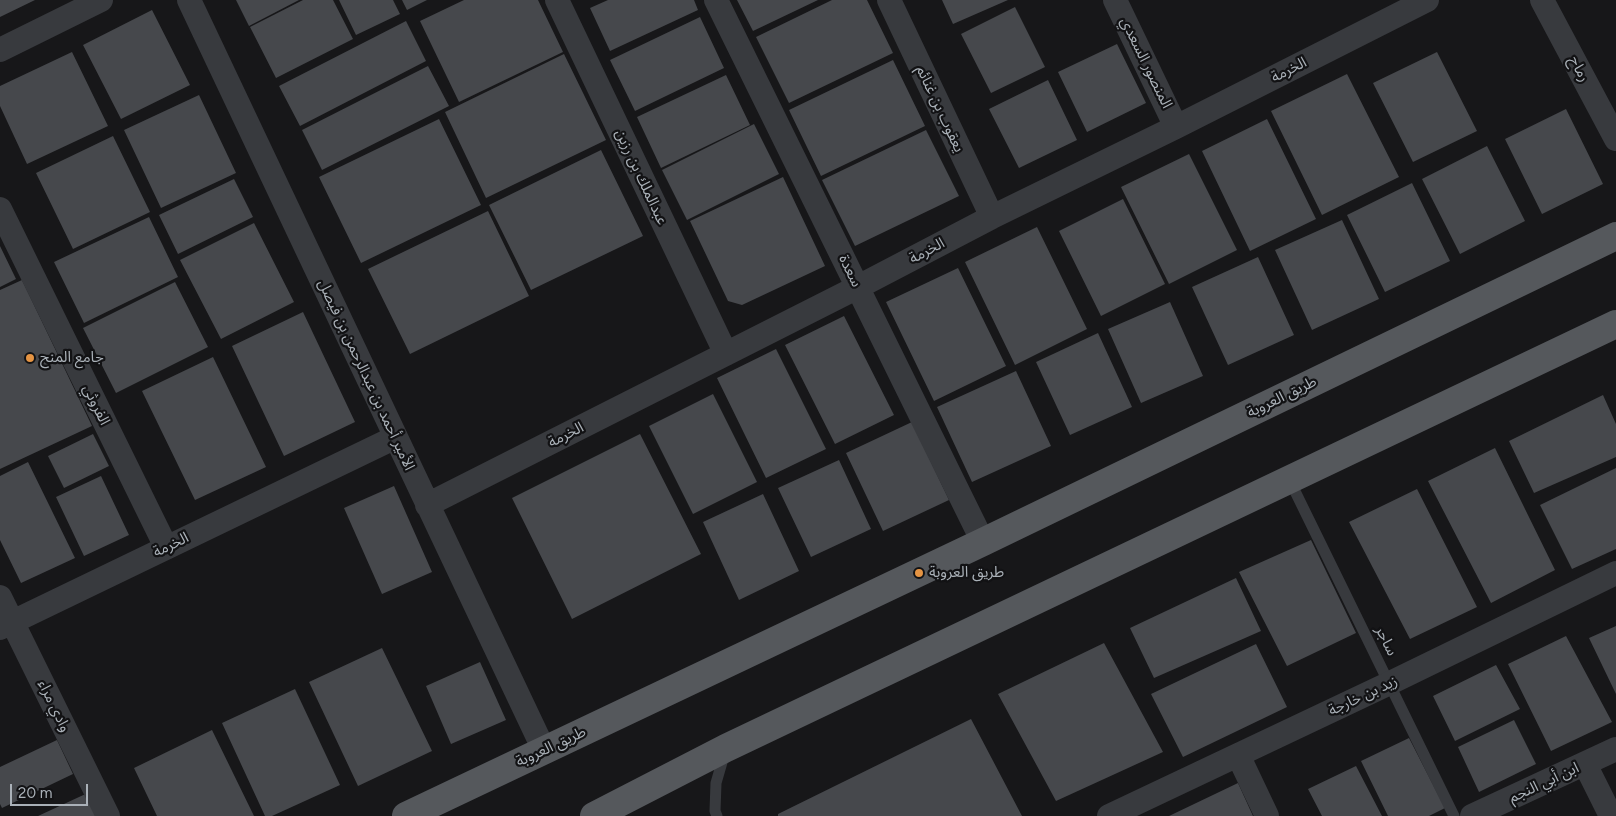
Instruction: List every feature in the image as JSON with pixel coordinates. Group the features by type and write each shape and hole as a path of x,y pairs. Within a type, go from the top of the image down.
{"main road":[{"name":"طريق العروبة","path":"406,816 983,542 1616,236"},
{"path":"594,816 726,748 1616,324"}],"street":[{"path":"0,50 101,0"},
{"name":"الأمير أحمد بن عبدالرحمن بن فيصل","path":"189,0 544,750"},
{"name":"عبدالملك بن رزين","path":"557,0 726,354"},
{"name":"سعدة","path":"716,0 983,542"},
{"name":"يعقوب بن غنائم","path":"889,0 992,217"},
{"name":"المنصور السعدي","path":"1115,0 1176,127"},
{"name":"الخرمة","path":"427,505 858,287 992,217 1176,127 1427,0"},
{"name":"رماح","path":"1542,0 1616,139"},
{"name":"الفروثي","path":"0,208 166,547"},
{"name":"الخرمة","path":"6,625 396,438"},
{"name":"زيد بن خارجة","path":"1109,816 1390,683 1616,573"},
{"name":"وادي مراء","path":"0,597 6,625 108,816"},
{"name":"ابن أبي النجم","path":"1472,816 1616,749"},
{"path":"1238,755 1267,816"},
{"path":"1585,764 1610,816"}],"lane":[{"name":"ساجر","path":"1290,480 1454,816"},
{"path":"717,816 715,811 716,783 726,748"}],"building":[{"path":"0,0 35,0 0,17"},
{"path":"236,0 299,0 249,26"},
{"path":"303,0 333,0 353,39 276,78 250,27"},
{"path":"339,0 393,0 400,14 356,35"},
{"path":"402,0 427,0 407,10"},
{"path":"464,0 538,0 563,52 459,102 420,21"},
{"path":"608,0 694,0 698,10 610,51 590,8"},
{"path":"737,0 818,0 753,31"},
{"path":"832,0 867,0 893,53 789,103 756,37"},
{"path":"942,0 1008,0 953,24"},
{"path":"1015,7 1045,67 991,93 961,34"},
{"path":"152,10 190,85 121,119 83,45"},
{"path":"700,17 724,68 635,111 610,60"},
{"path":"406,21 426,61 300,126 279,86"},
{"path":"1117,44 1146,103 1087,132 1058,72"},
{"path":"72,52 108,126 27,164 0,106 0,86"},
{"path":"1437,52 1477,131 1413,162 1373,83"},
{"path":"564,54 606,140 486,198 445,112"},
{"path":"893,60 925,126 821,176 789,110"},
{"path":"428,66 449,106 322,170 302,130"},
{"path":"1347,74 1399,177 1322,215 1271,111"},
{"path":"726,75 750,125 661,168 637,117"},
{"path":"1048,80 1077,140 1019,168 989,109"},
{"path":"199,95 236,173 161,208 124,130"},
{"path":"1566,109 1603,184 1542,214 1505,139"},
{"path":"439,119 481,205 361,263 319,177"},
{"path":"1267,119 1316,219 1250,251 1202,151"},
{"path":"754,124 779,174 687,220 662,170"},
{"path":"926,130 959,196 855,246 822,180"},
{"path":"113,136 150,212 73,249 36,173"},
{"path":"1487,146 1525,221 1460,254 1422,179"},
{"path":"601,150 643,236 531,290 489,205"},
{"path":"1189,154 1237,250 1169,284 1121,187"},
{"path":"783,177 825,266 742,305 728,301 690,221"},
{"path":"234,179 253,217 178,254 159,215"},
{"path":"1412,183 1450,261 1385,292 1347,215"},
{"path":"1123,199 1165,284 1101,316 1059,231"},
{"path":"488,211 529,296 410,354 368,269"},
{"path":"149,217 178,277 84,323 54,262"},
{"path":"1342,220 1379,299 1312,330 1275,250"},
{"path":"254,223 294,302 221,339 180,260"},
{"path":"1037,227 1087,329 1015,365 965,262"},
{"path":"0,246 16,279 0,287"},
{"path":"1258,257 1294,335 1228,365 1192,287"},
{"path":"958,268 1006,366 934,401 886,302"},
{"name":"جامع المنح","path":"22,280 92,426 0,469 0,290"},
{"path":"175,282 208,347 116,393 83,328"},
{"path":"1170,302 1203,376 1141,403 1108,329"},
{"path":"303,312 355,422 284,456 232,346"},
{"path":"844,316 894,415 835,444 785,345"},
{"path":"1098,333 1132,407 1070,435 1036,362"},
{"path":"776,349 826,449 766,478 717,378"},
{"path":"213,357 266,467 195,500 142,391"},
{"path":"1016,371 1051,446 972,482 937,407"},
{"path":"713,394 757,482 693,514 649,426"},
{"path":"1603,395 1616,424 1616,457 1534,493 1509,441"},
{"path":"912,422 949,500 883,531 846,453"},
{"path":"93,434 109,466 64,488 48,456"},
{"path":"640,434 701,554 572,619 512,498"},
{"path":"1495,448 1555,570 1491,603 1428,481"},
{"path":"839,460 871,529 811,557 778,488"},
{"path":"28,462 75,558 21,583 0,540 0,476"},
{"path":"1616,468 1616,549 1572,569 1540,505"},
{"path":"101,476 129,535 84,556 56,497"},
{"path":"394,486 432,572 382,594 344,508"},
{"path":"1417,489 1477,607 1410,639 1349,522"},
{"path":"763,494 799,571 739,600 703,522"},
{"path":"1311,540 1356,633 1287,666 1239,572"},
{"path":"1236,578 1261,631 1154,678 1130,628"},
{"path":"1616,626 1616,694 1589,638"},
{"path":"1566,636 1612,722 1551,751 1508,664"},
{"path":"1104,643 1163,752 1056,801 998,694"},
{"path":"1256,644 1287,707 1183,757 1151,694"},
{"path":"382,648 432,751 358,786 309,682"},
{"path":"480,662 506,720 451,744 426,686"},
{"path":"1496,665 1520,709 1455,741 1433,696"},
{"path":"295,689 340,785 272,816 265,816 222,723"},
{"path":"971,719 1022,816 778,816 778,814"},
{"path":"1514,720 1536,764 1479,792 1458,747"},
{"path":"212,730 254,816 157,816 134,768"},
{"path":"1409,738 1445,808 1429,816 1388,816 1361,761"},
{"path":"57,740 73,774 2,808 0,804 0,767"},
{"path":"1356,766 1382,816 1322,816 1308,789"},
{"path":"1238,783 1253,816 1169,816"},
{"path":"92,791 104,816 38,816"}],"place":[{"name":"جامع المنح","path":"30,358"},
{"name":"طريق العروبة","path":"919,573"}]}
